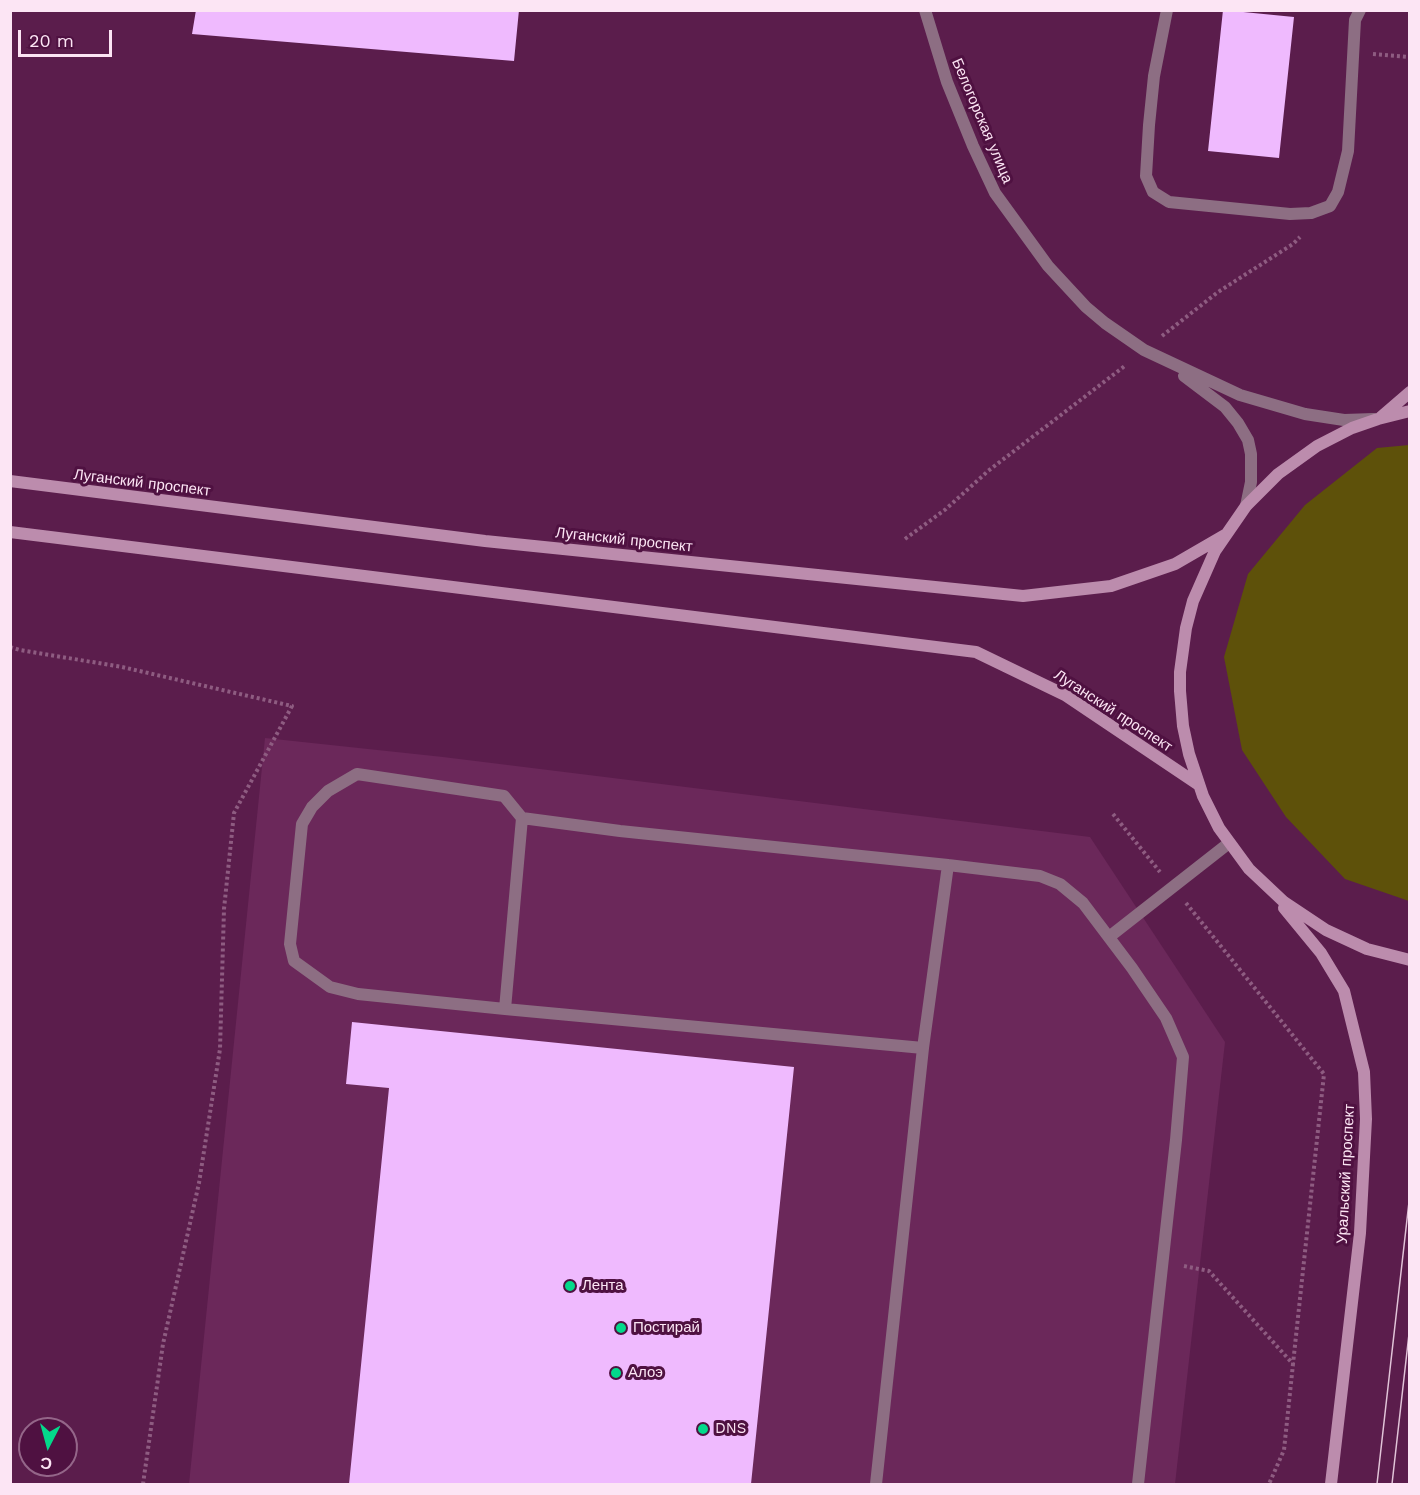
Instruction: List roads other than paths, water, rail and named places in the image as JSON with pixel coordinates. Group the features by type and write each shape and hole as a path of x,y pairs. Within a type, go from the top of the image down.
{"main road":[{"path":"1378,419 1410,392"},
{"path":"1410,411 1352,428 1298,458 1278,474 1246,506 1225,535 1204,573 1186,628 1180,672 1183,726 1199,785 1220,828 1249,869 1270,891 1301,915 1367,949 1410,960"},
{"name":"Луганский проспект","path":"10,481 485,541 1023,596 1111,586 1175,564 1225,535"},
{"name":"Луганский проспект","path":"10,532 976,652 1065,695 1199,785"},
{"name":"Уральский проспект","path":"1270,891 1321,953 1344,991 1364,1072 1366,1119 1360,1233 1331,1485"}],"street":[{"name":"Белогорская улица","path":"925,10 947,82 995,193 1029,242 1069,291 1105,324 1225,407 1238,423 1248,440 1251,454 1251,482 1246,506"},
{"path":"1167,10 1154,76 1149,125 1146,176 1153,192 1169,202 1290,214 1311,213 1330,206 1338,192 1348,152 1355,21 1360,10"},
{"name":"Белогорская улица","path":"1150,353 1240,394 1269,404 1344,420 1378,419"},
{"path":"923,1048 358,994 330,987 294,961 290,944 302,824 312,807 328,791 357,774 504,796 522,818 620,831 1040,876 1060,884 1083,903 1109,937 1166,1018 1183,1057 1138,1485"},
{"path":"505,1009 522,818"},
{"path":"1109,937 1229,843"},
{"path":"876,1485 923,1048 948,865"}],"tram line":[{"path":"1377,1484 1410,1193"},
{"path":"1392,1484 1410,1325"}],"place":[{"name":"Лента","path":"570,1286"},
{"name":"Постирай","path":"621,1328"},
{"name":"Алоэ","path":"616,1373"},
{"name":"DNS","path":"703,1429"}]}
